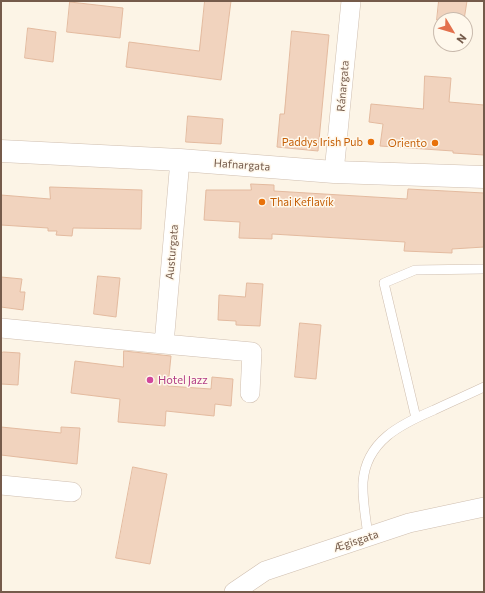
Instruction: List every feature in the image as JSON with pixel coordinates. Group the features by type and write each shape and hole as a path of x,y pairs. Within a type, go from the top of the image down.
{"street":[{"name":"Ránargata","path":"334,172 351,1"},
{"name":"Hafnargata","path":"1,151 180,160 334,172 484,177"},
{"name":"Austurgata","path":"164,344 180,160"},
{"path":"1,328 252,352 250,393"},
{"path":"1,485 72,492"},
{"name":"Ægisgata","path":"234,592 265,571 409,523 484,507"}],"lane":[{"path":"416,418 384,283 415,270 484,269"},
{"path":"368,536 363,482 366,466 373,450 382,440 403,424 484,387"}],"building":[{"path":"205,1 231,1 221,80 126,67 129,42 199,51"},
{"path":"439,1 467,1 465,12 438,12"},
{"path":"70,2 123,8 120,38 67,32"},
{"path":"28,28 56,32 53,62 25,58"},
{"path":"292,31 329,35 318,151 277,147 280,114 284,114"},
{"path":"425,76 451,78 449,102 484,105 484,155 453,153 453,151 380,146 383,124 369,122 371,104 423,109"},
{"path":"188,116 223,119 221,144 186,142"},
{"path":"251,184 274,185 274,191 407,199 408,189 484,193 484,247 452,249 452,253 404,251 405,242 272,234 272,239 239,238 240,222 204,220 206,190 251,190"},
{"path":"50,187 142,190 141,229 73,228 72,236 56,235 57,231 48,231 48,228 1,225 1,195 50,199"},
{"path":"98,276 120,278 116,317 94,314"},
{"path":"1,277 22,279 20,292 25,292 23,310 1,307"},
{"path":"247,283 263,284 260,326 236,325 236,321 218,320 219,295 245,297"},
{"path":"300,323 321,325 316,379 295,377"},
{"path":"124,351 171,356 168,386 211,389 212,377 233,379 231,406 215,404 214,416 166,411 165,426 118,422 120,399 71,393 75,361 123,367"},
{"path":"1,353 20,353 18,385 1,384"},
{"path":"1,427 61,433 61,427 80,428 77,464 1,455"},
{"path":"133,467 167,474 150,564 116,558"}],"place":[{"name":"Paddys Irish Pub","path":"371,142"},
{"name":"Oriento","path":"435,143"},
{"name":"Thai Keflavík","path":"262,202"},
{"name":"Hotel Jazz","path":"150,380"}]}
